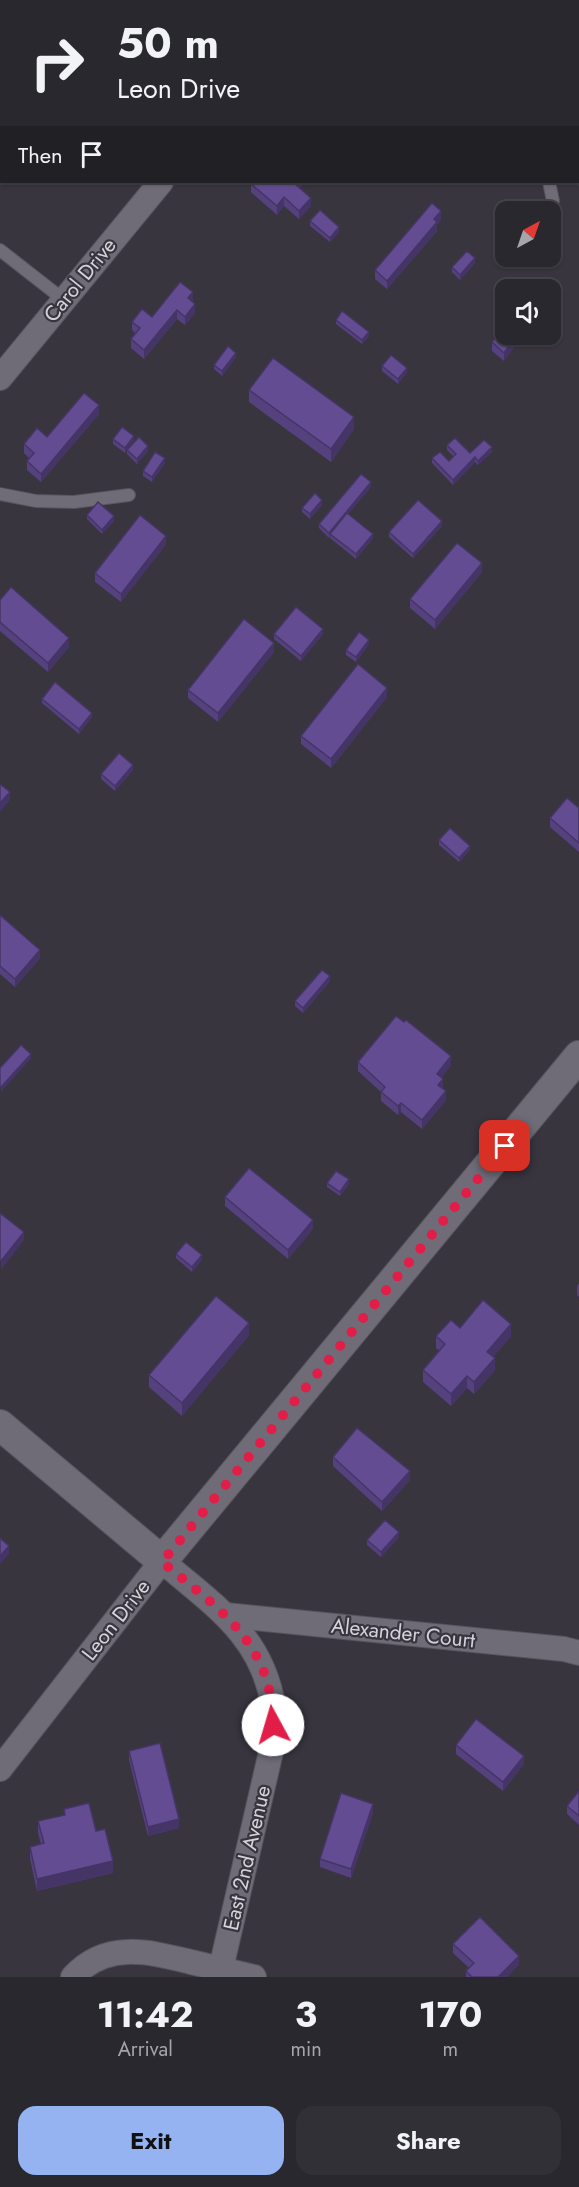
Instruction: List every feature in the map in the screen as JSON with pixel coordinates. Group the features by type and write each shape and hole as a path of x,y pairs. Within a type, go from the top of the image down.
{"street":[{"name":"Carol Drive","path":"0,378 159,183"},
{"name":"Leon Drive","path":"0,1769 162,1562 579,1056"},
{"name":"East 2nd Avenue","path":"0,1425 226,1615 247,1639 265,1672 273,1706 273,1743 220,1973"},
{"name":"Alexander Court","path":"226,1615 564,1649 579,1653"},
{"path":"73,1977 97,1959 119,1952 144,1951 220,1973 254,1977"}],"lane":[{"path":"549,183 552,201"},
{"path":"0,250 64,300"},
{"path":"0,494 36,501 74,502 129,495"}],"building":[{"path":"296,183 311,198 299,211 284,197 277,206 251,184"},
{"path":"432,203 441,211 434,219 437,222 387,281 375,270"},
{"path":"320,210 339,227 330,238 310,221"},
{"path":"467,251 475,258 460,275 452,267"},
{"path":"180,282 193,292 188,298 195,304 185,317 177,310 144,350 131,339 140,328 132,322 142,309 152,317"},
{"path":"342,311 369,332 362,340 336,320"},
{"path":"495,345 510,345 504,353"},
{"path":"228,346 236,353 222,371 214,365"},
{"path":"391,355 407,368 398,379 382,366"},
{"path":"273,358 354,417 331,449 249,390"},
{"path":"84,393 99,405 41,474 27,461 34,453 24,444 37,428 47,437"},
{"path":"122,427 134,436 125,448 113,439"},
{"path":"139,437 148,446 137,459 127,450"},
{"path":"455,438 470,453 484,440 492,447 478,461 475,457 453,480 432,458 440,452 449,461 456,454 447,445"},
{"path":"155,452 165,458 152,477 143,471"},
{"path":"361,474 371,482 329,533 319,524"},
{"path":"315,493 322,500 310,514 302,508"},
{"path":"418,500 442,521 413,554 389,532"},
{"path":"98,502 114,516 102,530 87,515"},
{"path":"347,513 373,534 356,554 330,534"},
{"path":"140,515 166,536 121,594 95,573"},
{"path":"457,543 482,563 435,620 410,599"},
{"path":"11,587 69,638 48,663 0,622 0,600"},
{"path":"296,607 323,629 301,656 274,634"},
{"path":"244,619 274,643 218,713 188,690"},
{"path":"359,632 369,640 356,657 346,650"},
{"path":"358,664 387,688 331,759 301,736"},
{"path":"55,682 92,713 79,729 42,699"},
{"path":"119,753 133,765 115,786 101,774"},
{"path":"0,784 10,792 0,803"},
{"path":"567,798 579,808 579,843 550,818"},
{"path":"450,828 470,846 459,858 439,840"},
{"path":"0,915 40,950 15,979 0,966"},
{"path":"322,970 330,976 303,1008 295,1001"},
{"path":"396,1016 404,1022 406,1020 451,1056 437,1074 443,1079 438,1085 446,1091 422,1120 401,1103 398,1106 381,1092 385,1087 358,1062"},
{"path":"21,1045 31,1054 1,1087 0,1068"},
{"path":"249,1168 313,1220 288,1250 225,1197"},
{"path":"336,1171 349,1179 340,1192 327,1183"},
{"path":"0,1213 24,1232 1,1261 0,1261"},
{"path":"186,1242 202,1255 192,1267 176,1254"},
{"path":"216,1296 249,1323 182,1403 149,1375"},
{"path":"483,1300 511,1324 487,1352 495,1358 474,1382 467,1376 451,1394 423,1370 445,1344 436,1336 451,1320 460,1328"},
{"path":"357,1428 410,1471 382,1502 333,1457"},
{"path":"385,1520 399,1532 381,1552 367,1540"},
{"path":"0,1538 9,1546 0,1556"},
{"path":"476,1719 524,1756 503,1782 456,1745"},
{"path":"160,1743 179,1819 148,1827 129,1751"},
{"path":"579,1791 579,1816 567,1806"},
{"path":"341,1793 373,1804 351,1869 320,1859"},
{"path":"89,1803 96,1831 105,1829 113,1861 37,1879 30,1847 44,1843 38,1821 65,1815 64,1809"},
{"path":"480,1917 519,1956 498,1977 472,1977 466,1971 474,1963 453,1944"}],"route":[{"path":"273,1725 273,1706 265,1672 247,1639 226,1615 162,1562 505,1146"}]}
